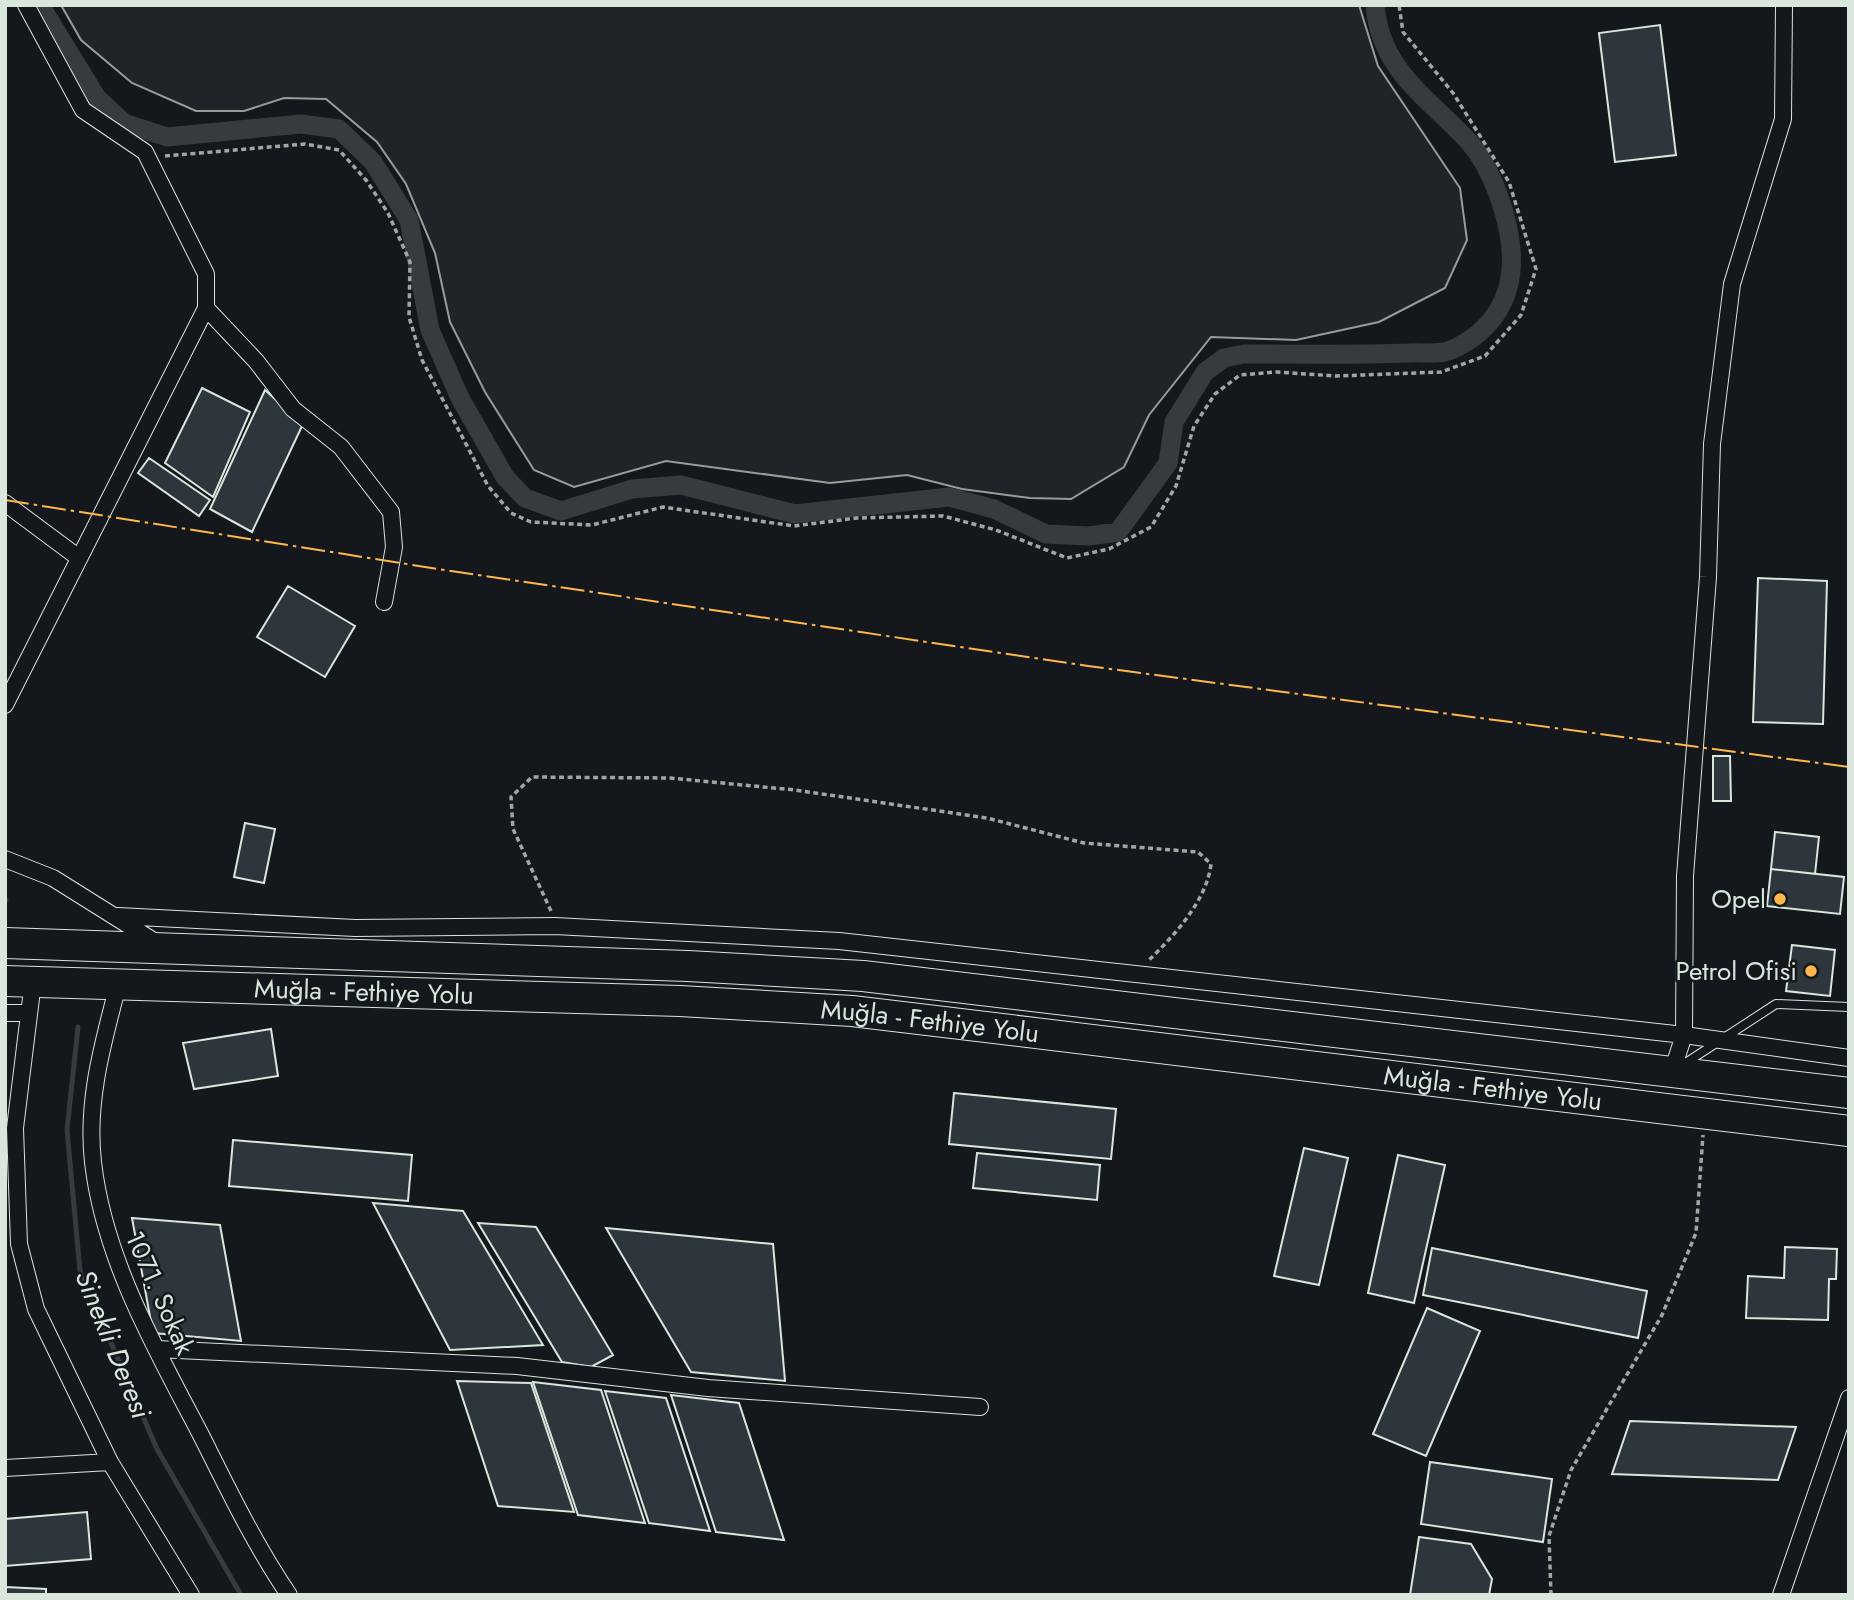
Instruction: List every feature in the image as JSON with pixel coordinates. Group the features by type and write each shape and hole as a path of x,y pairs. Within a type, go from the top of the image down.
{"highway":[{"name":"Muğla - Fethiye Yolu","path":"5,943 164,948 554,944 863,976 1849,1093"},
{"name":"Muğla - Fethiye Yolu","path":"19,981 667,1001 852,1011 1849,1130"}],"street":[{"path":"5,705 206,308 206,274 145,152 83,110 26,5"},
{"path":"1671,1072 1684,1035 1685,876 1708,577 1712,444 1732,284 1783,119 1784,5"},
{"path":"206,308 256,362 293,409 341,447 391,512 394,547 384,602"},
{"path":"5,503 79,558"},
{"path":"5,859 53,878 118,916 164,948"},
{"path":"118,916 355,928 554,944 839,941 1132,976 1684,1035 1849,1058"},
{"path":"19,981 29,1013 15,1128 19,1244 36,1309 110,1462 191,1595"},
{"name":"1071. Sokak","path":"118,985 95,1072 92,1160 103,1224 157,1349 266,1561 289,1595"},
{"path":"5,1013 29,1013"},
{"path":"157,1349 517,1366 708,1388 980,1407"},
{"path":"1781,1595 1849,1398"},
{"path":"5,1468 110,1462"}],"lane":[{"path":"1671,1072 1776,1004 1849,1007"}],"path":[{"path":"145,152 168,157 305,144 339,150 366,180 388,213 410,262 410,317 422,360 488,486 510,513 531,522 592,525 663,507 794,526 857,519 943,516 996,530 1067,558 1109,550 1151,527 1175,486 1194,426 1215,394 1240,375 1276,372 1336,376 1441,372 1485,356 1521,315 1536,269 1509,182 1453,93 1403,32 1399,5"},
{"path":"554,944 551,910 513,829 511,797 532,777 670,778 794,790 987,818 1084,843 1198,852 1211,864 1209,883 1172,934 1132,976"},
{"path":"1551,1595 1549,1536 1571,1470 1662,1315 1696,1233 1704,1112"}],"shaded area":[{"path":"61,5 1359,5 1378,66 1460,188 1467,240 1445,288 1379,322 1296,340 1211,337 1149,415 1124,467 1071,499 1030,498 962,489 907,475 830,483 666,461 574,487 534,470 485,392 450,322 435,253 406,184 377,142 326,99 284,98 244,111 196,111 132,83 81,40"}],"building":[{"path":"1660,25 1676,155 1615,162 1599,33"},
{"path":"202,388 250,412 213,497 165,463"},
{"path":"265,390 303,424 252,532 210,509"},
{"path":"149,458 210,500 199,516 138,473"},
{"path":"1758,578 1827,581 1823,724 1753,722"},
{"path":"288,586 355,626 325,677 257,637"},
{"path":"1713,756 1730,756 1731,801 1713,801"},
{"path":"245,823 275,829 264,883 234,877"},
{"path":"1775,832 1819,837 1815,874 1771,869"},
{"path":"1771,869 1844,877 1840,914 1767,906"},
{"path":"1792,945 1835,950 1830,996 1786,991"},
{"path":"271,1029 278,1076 194,1089 183,1043"},
{"path":"954,1093 1116,1109 1111,1159 949,1144"},
{"path":"233,1140 412,1155 408,1201 229,1186"},
{"path":"1304,1148 1348,1158 1319,1285 1274,1276"},
{"path":"977,1153 1100,1165 1097,1200 973,1188"},
{"path":"1398,1155 1445,1165 1414,1303 1368,1293"},
{"path":"373,1203 463,1211 543,1345 450,1350"},
{"path":"132,1218 220,1225 241,1341 153,1333"},
{"path":"478,1223 536,1227 613,1355 591,1367 562,1362"},
{"path":"606,1228 773,1244 785,1381 691,1372"},
{"path":"1785,1247 1837,1249 1836,1279 1829,1279 1828,1320 1746,1318 1748,1276 1784,1278"},
{"path":"1432,1248 1647,1291 1638,1338 1423,1295"},
{"path":"1427,1308 1480,1331 1426,1456 1373,1434"},
{"path":"457,1381 531,1383 574,1512 498,1506"},
{"path":"533,1382 601,1390 645,1523 578,1515"},
{"path":"605,1391 666,1398 710,1531 649,1523"},
{"path":"671,1395 739,1403 784,1540 716,1532"},
{"path":"1630,1421 1796,1427 1778,1480 1612,1474"},
{"path":"1430,1462 1552,1479 1543,1542 1421,1524"},
{"path":"87,1512 91,1559 5,1566 5,1519"},
{"path":"1419,1537 1471,1544 1492,1579 1489,1595 1410,1595"},
{"path":"5,1587 46,1589 46,1595 5,1595"}],"waterway":[{"path":"40,5 97,98 124,123 167,137 301,124 339,129 373,162 409,220 430,330 460,398 505,477 525,498 561,511 632,489 681,485 795,514 949,497 994,509 1046,534 1089,536 1118,532 1168,463 1174,422 1205,372 1224,358 1244,354 1442,352 1451,350 1479,333 1499,310 1509,282 1511,249 1498,192 1485,165 1469,142 1423,97 1397,66 1386,48 1375,5"},
{"name":"Sinekli Deresi","path":"78,1027 67,1130 80,1271 157,1449 241,1595"}],"power":[{"path":"5,500 438,569 1088,666 1849,767"}],"place":[{"name":"Opel","path":"1780,899"},
{"name":"Petrol Ofisi","path":"1811,971"}]}
